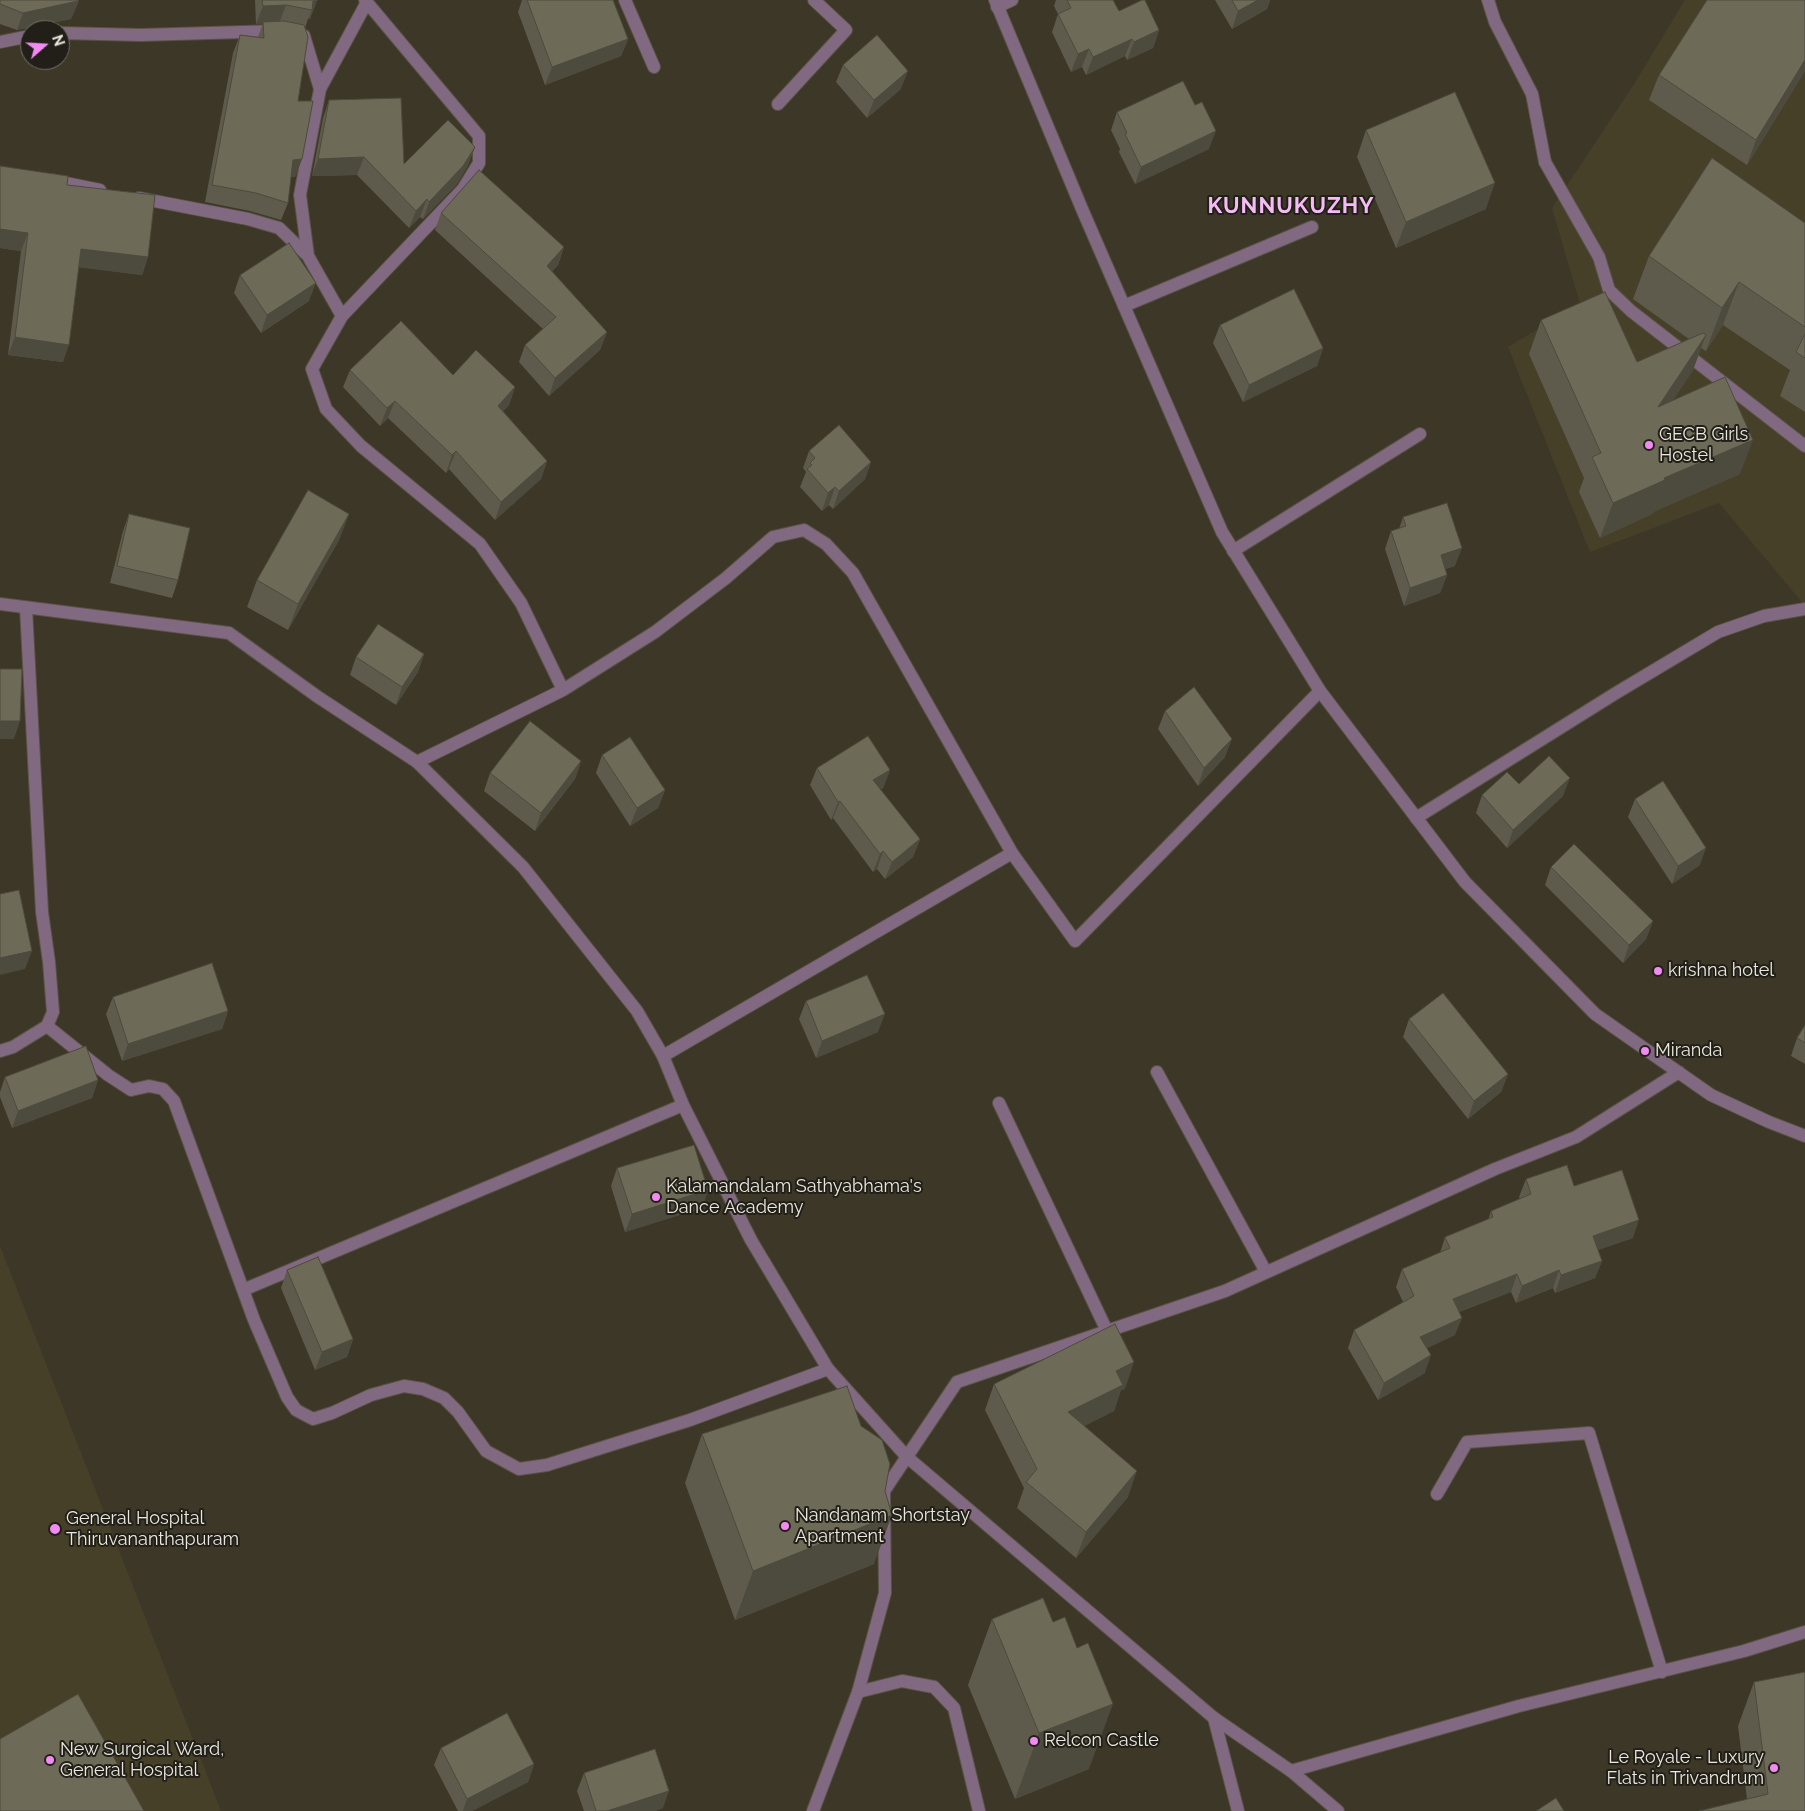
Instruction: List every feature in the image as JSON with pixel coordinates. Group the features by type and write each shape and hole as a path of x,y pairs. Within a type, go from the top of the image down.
{"street":[{"path":"625,0 654,66"},
{"path":"778,104 846,30 814,0"},
{"path":"1012,0 996,4 1222,532 1320,691 1465,882 1595,1014 1711,1095 1768,1122 1805,1136"},
{"path":"1488,0 1495,22 1532,94 1545,162 1599,257 1609,290 1631,310 1805,446"},
{"path":"308,256 300,195 320,89 366,1 479,136 479,163 463,189 342,316 312,369 326,409 361,446 480,544 521,602 563,690"},
{"path":"70,33 141,35 278,31 304,36 320,89"},
{"path":"0,42 20,38"},
{"path":"38,178 248,219 279,228 308,256 342,316"},
{"path":"1124,306 1312,226"},
{"path":"1233,551 1420,434"},
{"path":"417,762 563,690 655,632 726,578 774,537 804,530 826,544 853,574 1012,852 1075,941 1320,691"},
{"path":"0,604 229,633 318,697 417,762 523,867 636,1012 662,1056 683,1105 750,1240 828,1370 907,1457 1214,1718 1291,1771 1338,1811"},
{"path":"0,1051 13,1047 47,1026 53,1012 42,912 26,608"},
{"path":"1416,818 1718,632 1764,616 1805,609"},
{"path":"662,1056 1012,852"},
{"path":"47,1026 108,1076 131,1090 149,1086 163,1089 174,1101 254,1320 288,1397 296,1410 313,1419 332,1413 371,1395 404,1386 423,1389 444,1398 458,1412 486,1451 518,1469 547,1464 690,1420 828,1370"},
{"path":"1156,1072 1266,1272"},
{"path":"813,1811 858,1692 884,1593 884,1491 957,1382 1225,1291 1495,1169 1576,1137 1679,1072"},
{"path":"1000,1103 1107,1331"},
{"path":"243,1290 683,1105"},
{"path":"1437,1494 1467,1442 1589,1433 1662,1672"},
{"path":"1291,1771 1519,1706 1744,1651 1805,1632"},
{"path":"858,1692 902,1681 934,1687 954,1708 980,1811"},
{"path":"1214,1718 1238,1811"}],"shaded area":[{"path":"1685,0 1805,0 1805,606 1719,503 1590,552 1508,347 1580,304 1552,208 1636,81"},
{"name":"General Hospital Thiruvananthapuram","path":"0,1246 221,1811 0,1811"}],"building":[{"path":"0,0 78,1 23,13 0,4"},
{"path":"262,0 317,1 313,1 312,10 286,5 263,6"},
{"path":"527,0 613,0 628,39 552,67"},
{"path":"1067,0 1113,0 1119,11 1145,0 1159,30 1134,42 1132,39 1093,57 1089,49 1078,54 1058,14 1071,8"},
{"path":"1232,0 1258,0 1238,11"},
{"path":"1707,0 1805,0 1805,60 1756,140 1659,75"},
{"path":"284,21 304,25 308,37 298,101 313,101 302,159 293,160 288,203 256,193 212,185 240,35 264,38 263,22"},
{"path":"877,35 908,71 874,100 843,65"},
{"path":"1183,81 1195,105 1202,102 1216,131 1141,167 1117,112"},
{"path":"1455,92 1495,183 1406,222 1366,130"},
{"path":"401,98 404,164 448,120 475,147 463,166 429,202 427,199 416,211 364,157 318,159 329,100"},
{"path":"1712,158 1805,223 1805,327 1739,282 1722,308 1649,256"},
{"path":"0,166 68,176 67,185 155,195 148,257 81,249 69,345 15,337 28,233 0,229"},
{"path":"479,170 564,247 547,266 607,332 555,378 525,345 556,317 441,213"},
{"path":"289,243 316,283 267,315 240,275"},
{"path":"1294,289 1323,348 1249,385 1220,325"},
{"name":"GECB Girls Hostel","path":"1605,292 1637,362 1703,333 1706,335 1658,407 1725,377 1753,440 1664,478 1665,480 1613,503 1592,457 1601,453 1541,320"},
{"path":"401,321 453,375 476,350 515,387 498,406 547,461 501,502 456,451 452,455 395,401 387,408 350,370"},
{"path":"1805,334 1805,358 1796,352"},
{"path":"839,425 871,462 839,491 835,487 828,493 807,469 812,465 810,463 815,458 809,451"},
{"path":"308,490 349,514 298,604 257,580"},
{"path":"1447,503 1462,548 1441,555 1447,575 1410,588 1391,531 1406,526 1403,517"},
{"path":"129,514 190,528 178,580 117,566"},
{"path":"378,624 424,654 402,687 356,657"},
{"path":"0,669 22,669 20,721 0,721"},
{"path":"1194,687 1232,739 1204,768 1165,711"},
{"path":"530,721 581,761 541,813 490,773"},
{"path":"868,736 890,770 873,780 920,839 892,862 883,851 880,854 840,801 838,802 817,768"},
{"path":"630,737 665,790 637,808 602,755"},
{"path":"1549,756 1570,778 1513,830 1482,795 1507,772 1519,784"},
{"path":"1663,781 1706,848 1678,866 1635,799"},
{"path":"1574,844 1653,921 1629,945 1551,867"},
{"path":"19,890 32,951 0,958 0,894"},
{"path":"212,963 228,1011 128,1044 113,997"},
{"path":"867,975 885,1014 822,1041 806,1001"},
{"path":"1443,993 1508,1074 1474,1101 1409,1019"},
{"path":"1805,1025 1805,1043 1797,1038"},
{"path":"86,1046 98,1080 18,1111 5,1077"},
{"path":"694,1145 708,1190 632,1214 617,1168"},
{"path":"1567,1165 1574,1186 1622,1170 1639,1220 1593,1236 1602,1261 1561,1275 1559,1270 1522,1286 1517,1274 1453,1299 1462,1318 1420,1337 1431,1355 1384,1383 1354,1330 1414,1296 1402,1269 1450,1248 1445,1237 1493,1217 1491,1211 1531,1194 1526,1179"},
{"path":"318,1257 353,1339 322,1352 287,1270"},
{"path":"1115,1324 1134,1362 1116,1371 1123,1385 1068,1412 1137,1471 1086,1532 1026,1482 1037,1469 994,1384"},
{"path":"847,1386 861,1426 882,1440 890,1464 885,1491 892,1515 753,1571 702,1434"},
{"path":"1043,1598 1053,1622 1065,1617 1077,1648 1088,1643 1113,1704 1039,1733 992,1619"},
{"name":"Le Royale - Luxury Flats in Trivandrum","path":"1805,1672 1805,1811 1699,1811 1768,1794 1754,1682"},
{"path":"78,1694 144,1811 0,1811 0,1739"},
{"path":"507,1713 534,1764 467,1799 441,1748"},
{"path":"655,1749 669,1791 607,1811 596,1811 584,1773"},
{"path":"1556,1798 1564,1811 1536,1811"}],"place":[{"name":"GECB Girls Hostel","path":"1649,445"},
{"name":"krishna hotel","path":"1658,971"},
{"name":"Miranda","path":"1645,1051"},
{"name":"Kalamandalam Sathyabhama's Dance Academy","path":"656,1197"},
{"name":"Nandanam Shortstay Apartment","path":"785,1526"},
{"name":"General Hospital Thiruvananthapuram","path":"55,1529"},
{"name":"Relcon Castle","path":"1034,1741"},
{"name":"New Surgical Ward, General Hospital","path":"50,1760"},
{"name":"Le Royale - Luxury Flats in Trivandrum","path":"1774,1768"}],"district":[{"name":"KUNNUKUZHY","path":"1291,206"}]}
